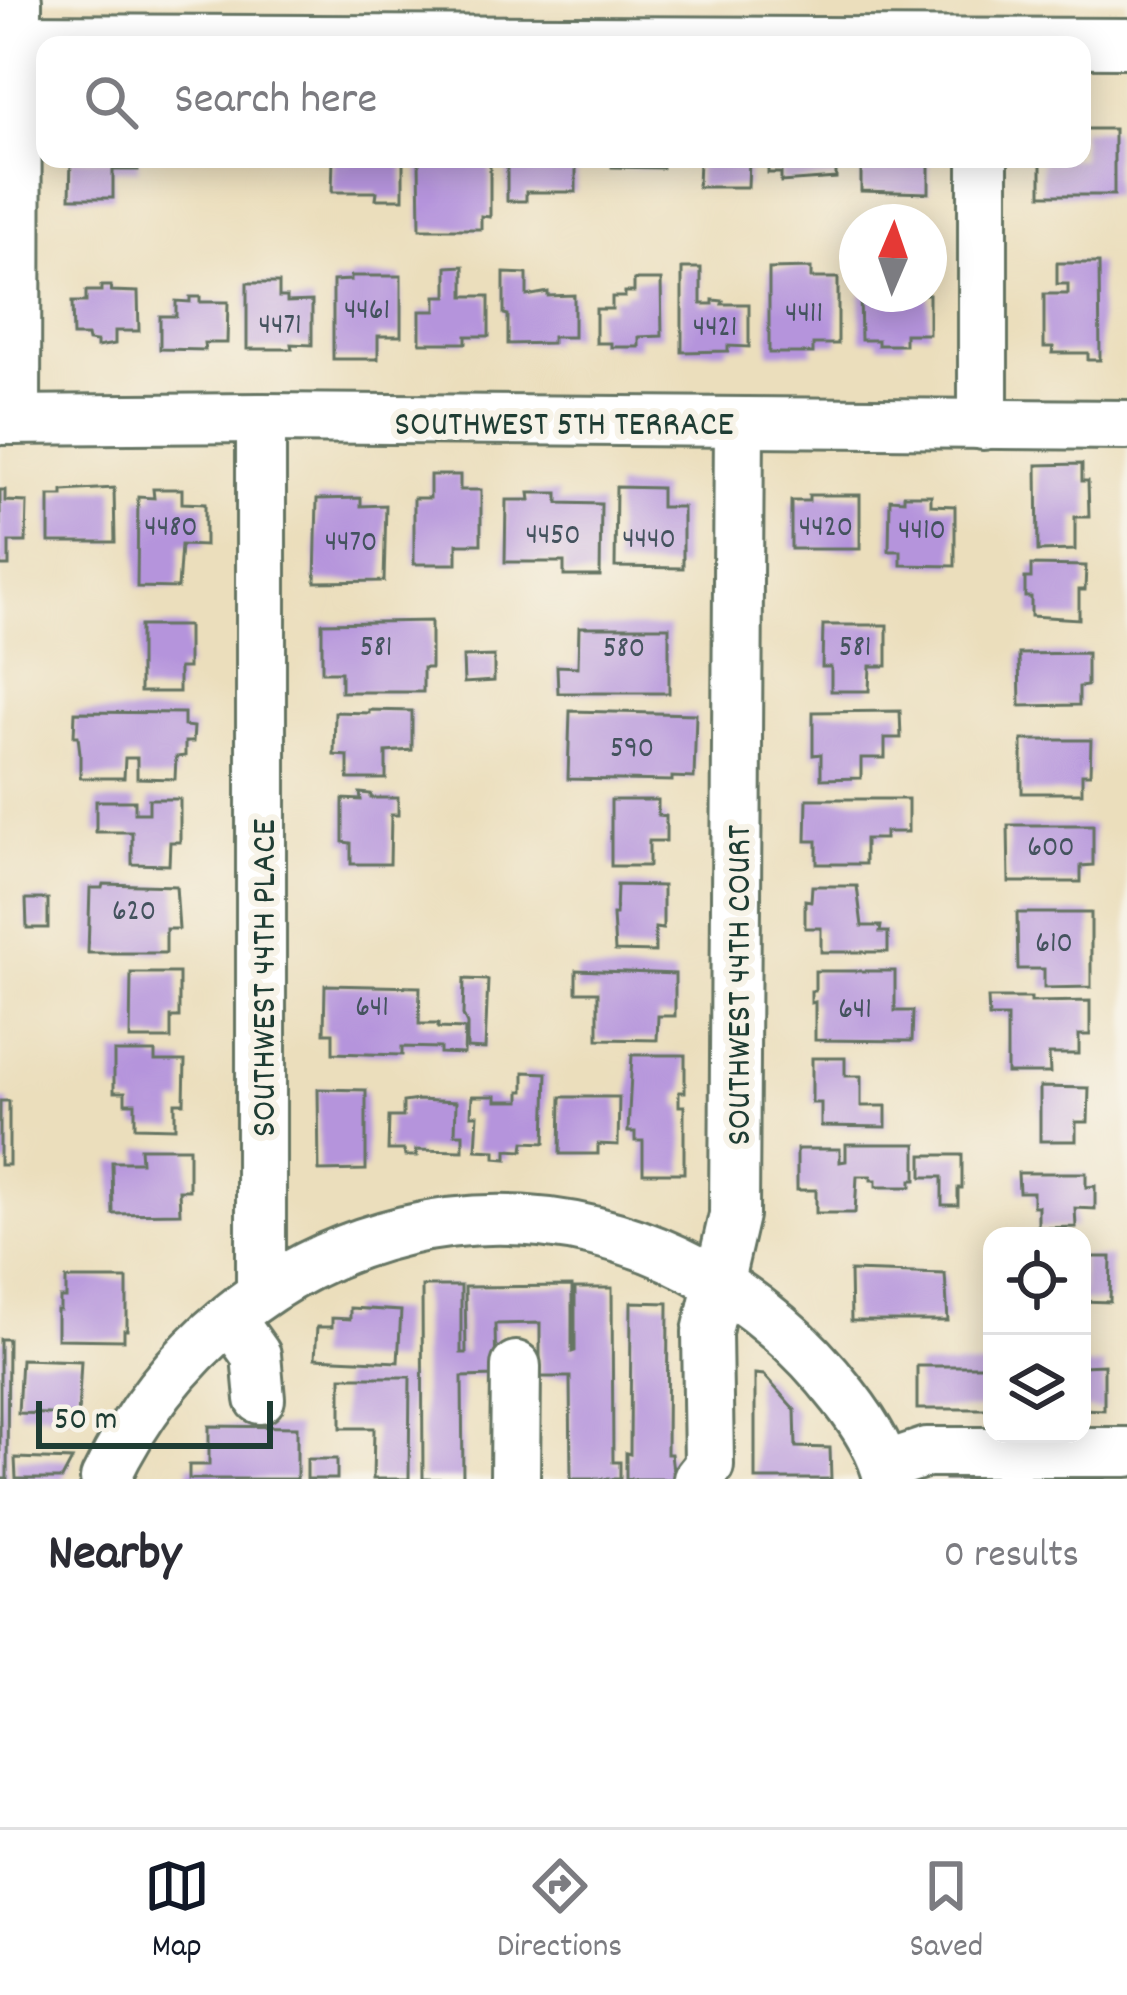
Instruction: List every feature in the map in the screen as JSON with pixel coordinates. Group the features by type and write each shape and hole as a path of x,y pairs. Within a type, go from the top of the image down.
{"street":[{"path":"8,420 11,26 982,29 1054,36"},
{"path":"1091,40 1127,43"},
{"path":"983,168 983,425"},
{"name":"SOUTHWEST 44TH PLACE","path":"245,1305 261,418"},
{"name":"SOUTHWEST 5TH TERRACE","path":"8,420 1127,425"},
{"name":"SOUTHWEST 44TH COURT","path":"698,1479 709,1465 707,1332 734,1215 739,423"},
{"path":"105,1479 138,1419 192,1354 245,1305 298,1270 374,1238 453,1222 499,1220 546,1222 596,1232 721,1282 819,1366 865,1429 887,1473 927,1452 1127,1452"},
{"path":"245,1305 260,1399"},
{"path":"515,1479 516,1366"}],"building":[{"path":"1091,129 1114,129 1114,195 1041,195 1041,168 1091,168"},
{"path":"71,168 138,168 113,170 113,198 70,198"},
{"path":"333,168 403,168 403,199 376,199 377,192 332,192"},
{"path":"419,168 490,168 490,217 481,216 481,229 420,229"},
{"path":"507,168 576,168 576,192 526,192 526,201 507,201"},
{"path":"699,168 749,168 748,187 698,187"},
{"path":"768,168 836,168 836,178 781,182 781,173 768,173"},
{"path":"861,168 929,168 929,193 861,191"},
{"path":"1057,263 1099,263 1100,360 1088,360 1088,353 1052,353 1053,347 1044,347 1044,294 1068,294 1068,284 1057,284"},
{"path":"464,266 464,296 489,296 489,336 466,336 466,343 420,343 420,311 436,311 436,296 447,296 447,267"},
{"path":"682,268 701,268 701,304 713,304 713,300 749,304 749,347 682,352"},
{"path":"811,268 811,278 838,278 838,344 813,344 813,353 769,353 769,269"},
{"path":"504,273 527,274 527,296 574,295 574,337 552,337 552,343 508,344"},
{"path":"351,276 401,276 401,336 378,336 378,359 333,359 333,281 351,280"},
{"path":"634,280 661,280 662,336 639,337 639,347 596,343 596,309 612,309 612,297 634,292"},
{"path":"247,283 279,283 279,297 287,297 287,302 312,301 312,345 247,349"},
{"path":"101,286 138,292 139,331 115,331 115,344 97,347 87,336 73,336 72,302 86,302 86,291 101,291"},
{"path":"190,297 200,297 200,302 228,302 227,343 204,343 205,350 160,349 160,316 176,316 176,301 190,302"},
{"path":"860,312 929,312 929,334 905,334 905,345 861,340"},
{"path":"1082,464 1082,481 1088,481 1089,517 1075,517 1075,550 1038,551 1037,465"},
{"path":"430,475 460,475 460,490 481,490 481,544 457,544 457,564 414,564 414,498 430,498"},
{"path":"616,487 661,488 661,507 683,507 683,568 615,567"},
{"path":"114,488 115,542 49,542 49,496"},
{"path":"153,489 182,489 182,503 205,504 205,546 181,545 178,588 137,587 138,497 154,498"},
{"path":"0,490 5,490 5,501 27,502 26,542 9,542 9,566 0,566"},
{"path":"529,493 558,493 558,503 601,504 600,576 564,576 564,562 505,562 506,500 530,500"},
{"path":"809,495 860,495 860,549 791,549 791,501 809,501"},
{"path":"904,495 931,495 931,505 955,506 955,566 901,565 901,551 889,551 890,499 904,500"},
{"path":"361,498 361,506 386,505 384,581 315,582 317,499"},
{"path":"1031,565 1086,566 1085,590 1079,590 1079,619 1031,616 1025,578 1031,578"},
{"path":"431,621 431,668 423,668 423,692 341,692 341,672 322,672 322,623"},
{"path":"823,625 887,625 887,666 870,666 869,691 831,691 831,667 822,667"},
{"path":"140,626 188,626 188,668 179,668 179,692 140,692"},
{"path":"579,627 669,627 669,693 558,693 557,666 578,667"},
{"path":"1087,653 1087,686 1079,687 1079,705 1020,706 1019,654"},
{"path":"494,656 494,681 464,683 463,657"},
{"path":"412,711 412,750 386,752 386,779 348,779 348,756 334,755 335,712"},
{"path":"570,711 696,714 694,778 568,779"},
{"path":"900,711 901,738 885,738 885,758 861,758 861,778 821,779 821,754 813,755 813,712"},
{"path":"75,712 184,713 184,726 194,727 193,742 185,742 185,756 176,757 175,779 137,778 137,758 125,758 124,778 80,778"},
{"path":"1022,740 1091,740 1090,774 1082,774 1082,793 1022,793"},
{"path":"360,793 398,798 398,815 391,815 390,864 351,864 351,843 343,842 343,799 361,800"},
{"path":"149,799 180,799 180,842 170,842 169,865 132,864 132,832 96,832 96,801 135,801 135,813 149,813"},
{"path":"807,799 908,799 908,832 885,832 885,839 865,839 865,864 817,864 817,841 806,841"},
{"path":"611,800 658,800 658,815 666,816 666,841 649,841 649,866 611,866"},
{"path":"1008,825 1093,825 1093,865 1081,866 1081,882 1009,882"},
{"path":"103,884 176,886 179,929 166,929 166,953 88,953 90,888"},
{"path":"617,885 663,886 663,929 655,928 655,952 615,951"},
{"path":"812,886 857,886 862,926 881,926 880,932 888,932 888,952 821,952 821,928 805,928 805,900 811,901"},
{"path":"26,899 48,899 48,928 27,928"},
{"path":"1017,913 1091,913 1091,987 1044,988 1044,969 1018,969"},
{"path":"576,970 675,974 675,1016 658,1016 657,1040 598,1039 598,992 576,992"},
{"path":"815,971 895,971 895,1011 913,1011 912,1041 815,1040 811,991 815,991"},
{"path":"131,973 179,973 179,1017 171,1017 171,1039 130,1039"},
{"path":"464,979 488,980 485,1049 467,1048"},
{"path":"325,985 420,987 419,1024 465,1029 464,1054 402,1047 402,1055 333,1053 333,1033 324,1033"},
{"path":"988,998 1090,1001 1090,1035 1079,1035 1079,1054 1049,1054 1050,1073 1007,1073 1007,1017 989,1017"},
{"path":"114,1052 155,1052 155,1061 185,1061 184,1103 175,1103 175,1128 135,1127 135,1103 125,1103 125,1092 114,1092"},
{"path":"632,1055 685,1055 685,1092 679,1092 679,1106 684,1106 684,1173 643,1173 643,1141 635,1141 635,1132 628,1132"},
{"path":"812,1058 845,1058 845,1076 861,1076 861,1106 886,1106 886,1127 821,1126 821,1103 812,1103"},
{"path":"524,1072 547,1073 545,1143 524,1142 523,1151 507,1150 507,1159 495,1158 495,1151 476,1150 478,1115 471,1115 472,1096 520,1101"},
{"path":"1040,1087 1089,1088 1088,1122 1076,1122 1076,1141 1040,1141"},
{"path":"318,1089 366,1090 366,1170 319,1171"},
{"path":"561,1097 619,1097 618,1145 598,1144 598,1154 560,1154"},
{"path":"0,1101 9,1101 9,1165 0,1165"},
{"path":"403,1102 456,1102 455,1134 463,1134 463,1151 416,1150 417,1156 405,1156 404,1150 388,1150 389,1117 403,1117"},
{"path":"846,1144 916,1144 916,1180 911,1180 911,1187 876,1187 871,1176 857,1176 855,1213 816,1213 816,1190 797,1190 797,1149 840,1149 840,1162 846,1161"},
{"path":"140,1148 189,1148 189,1190 179,1190 180,1213 113,1214 112,1162 141,1162"},
{"path":"922,1155 962,1155 958,1205 942,1205 942,1177 922,1177"},
{"path":"1018,1173 1086,1173 1086,1187 1095,1186 1095,1209 1075,1208 1076,1227 1038,1227 1033,1192 1019,1192"},
{"path":"1091,1257 1111,1257 1110,1302 1091,1301"},
{"path":"850,1271 945,1274 948,1321 851,1321"},
{"path":"66,1279 127,1279 124,1340 57,1339 57,1310 60,1298 66,1298"},
{"path":"422,1286 461,1286 461,1353 466,1353 465,1287 572,1286 572,1352 575,1288 612,1288 613,1462 620,1462 620,1479 571,1479 570,1377 540,1377 540,1323 495,1324 496,1376 462,1377 463,1479 423,1479"},
{"path":"631,1302 668,1303 667,1454 671,1454 673,1471 690,1472 685,1479 626,1479"},
{"path":"350,1308 401,1311 398,1362 315,1358 317,1327 332,1327 332,1318 350,1319"},
{"path":"0,1339 8,1339 7,1479 0,1479"},
{"path":"21,1359 81,1361 78,1415 18,1413"},
{"path":"1104,1365 1104,1410 1091,1409 1091,1366"},
{"path":"917,1366 983,1366 983,1409 917,1409"},
{"path":"755,1374 764,1375 795,1410 796,1447 830,1448 831,1479 755,1479"},
{"path":"341,1377 410,1377 409,1479 373,1479 374,1428 341,1428"},
{"path":"209,1426 297,1427 297,1479 189,1479 189,1465 209,1465"},
{"path":"15,1458 72,1460 62,1479 16,1479"},
{"path":"307,1459 337,1459 337,1479 307,1479"},
{"path":"945,1466 1104,1466 1104,1479 945,1479"}]}
